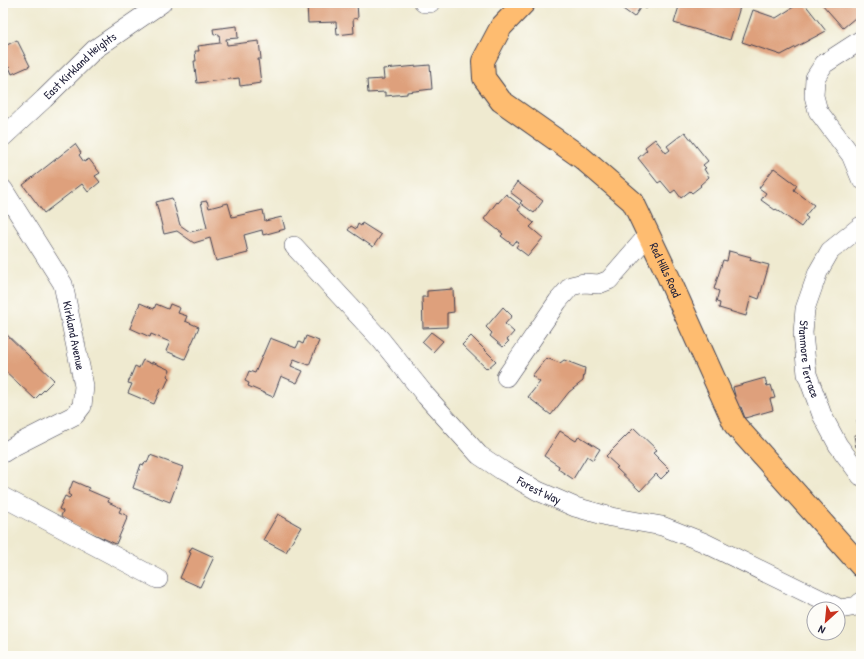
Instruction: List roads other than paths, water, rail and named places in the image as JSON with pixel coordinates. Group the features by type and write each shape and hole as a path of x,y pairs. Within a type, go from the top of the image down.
{"main road":[{"name":"Red Hills Road","path":"524,3 501,27 483,61 484,78 501,101 582,158 632,202 735,425 861,566"}],"street":[{"name":"East Kirkland Heights","path":"3,137 95,49 162,3"},
{"path":"424,3 430,3"},
{"path":"861,40 824,64 815,78 814,96 818,111 851,155 861,179"},
{"name":"Kirkland Avenue","path":"3,189 63,284 84,386 82,406 75,415 3,453"},
{"name":"Stanmore Terrace","path":"861,226 830,251 818,272 805,309 803,333 807,374 822,415 838,445 861,476"},
{"path":"506,377 558,301 571,286 584,283 599,284 609,280 648,235"},
{"name":"Forest Way","path":"294,246 381,340 426,396 479,455 503,471 538,491 575,507 611,517 662,526 703,542 840,609 857,606 861,602"},
{"path":"3,498 158,579"}]}
